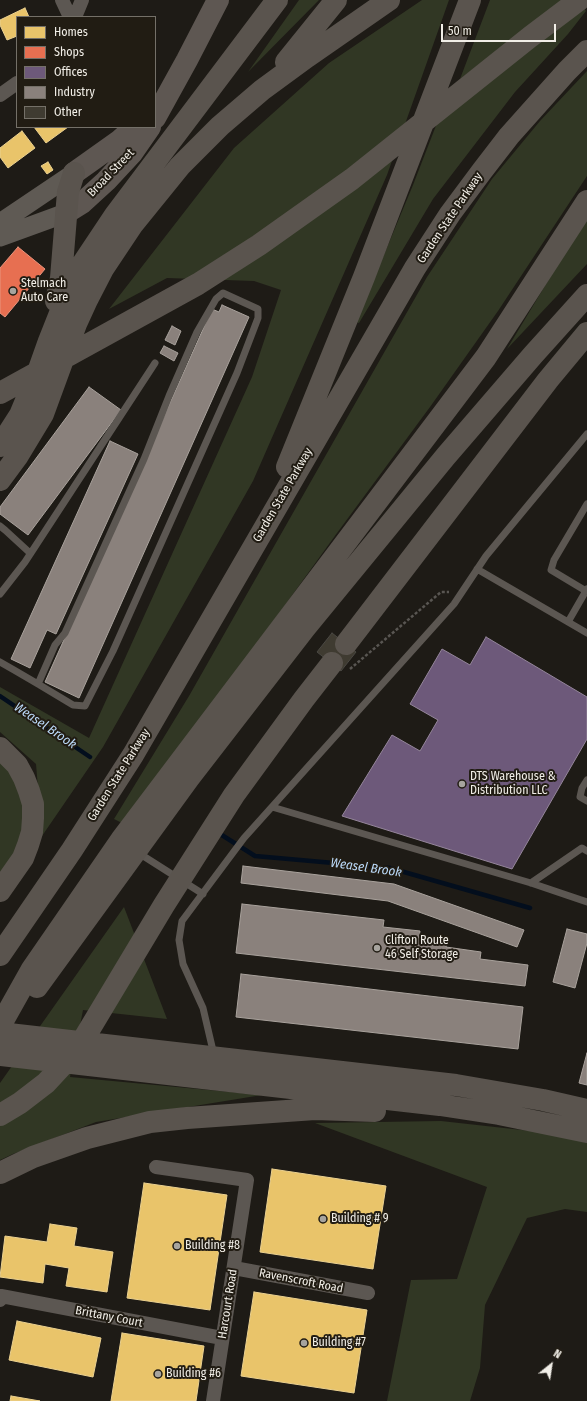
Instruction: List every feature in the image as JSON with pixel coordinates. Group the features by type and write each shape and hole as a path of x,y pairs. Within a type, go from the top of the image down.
{"highway":[{"path":"0,446 20,415 70,288 83,263 120,209 277,0"},
{"path":"262,90 336,0"},
{"path":"0,480 17,457 42,414 86,300 103,268 133,224 180,166 220,126 262,90 389,0"},
{"path":"260,534 364,276 470,0"},
{"path":"0,393 198,284 259,245 352,179 530,37 579,0"},
{"name":"Garden State Parkway","path":"0,956 72,850 133,755 415,268 450,214 509,136 567,71 587,51"},
{"path":"49,341 61,278 68,192 74,173"},
{"path":"0,1026 32,969 121,840 166,778 486,357 587,201"},
{"path":"587,295 446,456 305,628 189,778 135,851 4,1051 440,1105 499,1114 587,1132"},
{"path":"346,644 548,380 587,333"},
{"path":"0,1115 20,1103 46,1083 59,1070 83,1040 164,905 243,782 338,666"},
{"path":"0,748 17,766 30,791 33,804 32,832 26,852 0,891"},
{"path":"0,1032 456,1085 536,1099 587,1110"},
{"path":"0,1173 33,1157 87,1138 150,1122 315,1109 499,1114"}],"main road":[{"path":"158,109 188,60 218,0"},
{"name":"Broad Street","path":"74,173 134,128"},
{"name":"Broad Street","path":"66,213 82,203 106,181 132,153 149,128"}],"street":[{"path":"62,0 70,16"},
{"path":"75,16 82,0"},
{"path":"0,96 16,84"},
{"path":"0,222 74,173"},
{"path":"0,238 66,213"},
{"name":"Harcourt Road","path":"156,1166 247,1180 213,1401"},
{"name":"Ravenscroft Road","path":"234,1268 368,1293"},
{"name":"Brittany Court","path":"0,1300 1,1296 222,1338"}],"lane":[{"path":"0,662 73,705 85,706 112,651 237,373 258,318 258,309 223,293 216,299 196,332 141,466 66,633 55,645 38,684"},
{"path":"0,594 30,554 155,363"},
{"path":"215,1058 203,1008 183,964 179,940 182,921 244,838 449,610 486,556 587,434"},
{"path":"568,622 586,590 551,570 554,560 587,504"},
{"path":"0,526 30,554"},
{"path":"477,569 587,633"},
{"path":"587,780 582,788 580,797 587,801"},
{"path":"272,807 531,882 587,902"},
{"path":"531,882 582,848 587,850"},
{"path":"135,851 203,894"}],"path":[{"path":"338,666 350,669 442,592 461,593"}],"green space":[{"path":"299,0 319,0 248,72"},
{"path":"422,0 449,0 387,175 253,481 103,747 42,836 36,764 0,732 0,687 89,738 252,377 281,290 254,281 167,278 109,309 234,148 329,63"},
{"path":"490,0 565,0 460,79"},
{"path":"583,7 586,11 568,34 515,92 433,199 359,323 356,322 437,123"},
{"path":"587,71 587,176 498,311 430,407 267,630 122,823 114,819 189,696 427,277 492,179 540,121"},
{"path":"587,216 587,264 507,349"},
{"path":"0,762 19,779 28,814 16,850 0,874"},
{"path":"124,907 167,1019 83,1010 70,1077 262,1095 96,1122 0,1160 0,1083"},
{"path":"441,1121 549,1133 587,1143 587,1212 565,1209 527,1218 485,1305 480,1368 470,1401 387,1401 411,1280 457,1279 487,1187 315,1123"}],"building: Homes":[{"path":"25,8 29,16 16,16 16,36 7,40 0,25 0,20"},
{"path":"35,128 67,128 46,143"},
{"path":"22,131 35,148 8,168 0,157 0,148"},
{"path":"48,162 53,170 47,174 41,166"},
{"name":"Building # 9","path":"272,1169 386,1186 373,1269 260,1252"},
{"name":"Building #8","path":"144,1183 227,1195 210,1310 127,1298"},
{"path":"50,1224 77,1228 74,1246 113,1252 107,1292 66,1286 69,1268 45,1264 43,1283 0,1277 5,1236 47,1242"},
{"name":"Building #7","path":"254,1292 367,1310 354,1393 241,1376"},
{"path":"17,1321 101,1338 93,1377 9,1360"},
{"name":"Building #6","path":"122,1333 204,1346 196,1401 111,1401"},
{"path":"11,1396 40,1401 10,1401"}],"building: Shops":[{"name":"Stelmach Auto Care","path":"18,247 45,269 5,317 0,313 0,268"}],"building: Offices":[{"name":"DTS Warehouse & Distribution LLC","path":"486,637 587,697 587,739 512,869 342,816 392,735 420,751 438,720 410,704 442,649 470,665"}],"building: Industry":[{"path":"222,305 249,317 79,698 45,682 212,309 219,312"},
{"path":"172,326 181,331 175,345 165,340"},
{"path":"164,346 178,353 174,361 160,353"},
{"path":"89,387 121,410 28,535 0,514 0,507"},
{"path":"110,441 138,454 56,634 47,630 30,668 11,659"},
{"path":"243,866 394,884 524,930 517,947 388,901 241,883"},
{"path":"242,904 384,920 383,927 420,931 419,938 447,941 446,947 481,952 480,959 528,965 525,986 236,953"},
{"path":"567,929 587,934 587,943 575,988 553,982"},
{"path":"241,974 523,1007 518,1049 236,1017"},
{"path":"587,1053 587,1085 579,1083"}],"building: Other":[{"path":"332,633 356,652 341,671 317,652"}],"waterway":[{"name":"Weasel Brook","path":"0,696 90,757"},
{"name":"Weasel Brook","path":"217,832 255,856 390,868 530,908"}],"place":[{"name":"Stelmach Auto Care","path":"13,291"},
{"name":"DTS Warehouse & Distribution LLC","path":"462,784"},
{"name":"Clifton Route 46 Self Storage","path":"377,948"},
{"name":"Building # 9","path":"323,1219"},
{"name":"Building #8","path":"177,1246"},
{"name":"Building #7","path":"304,1343"},
{"name":"Building #6","path":"158,1374"}]}
